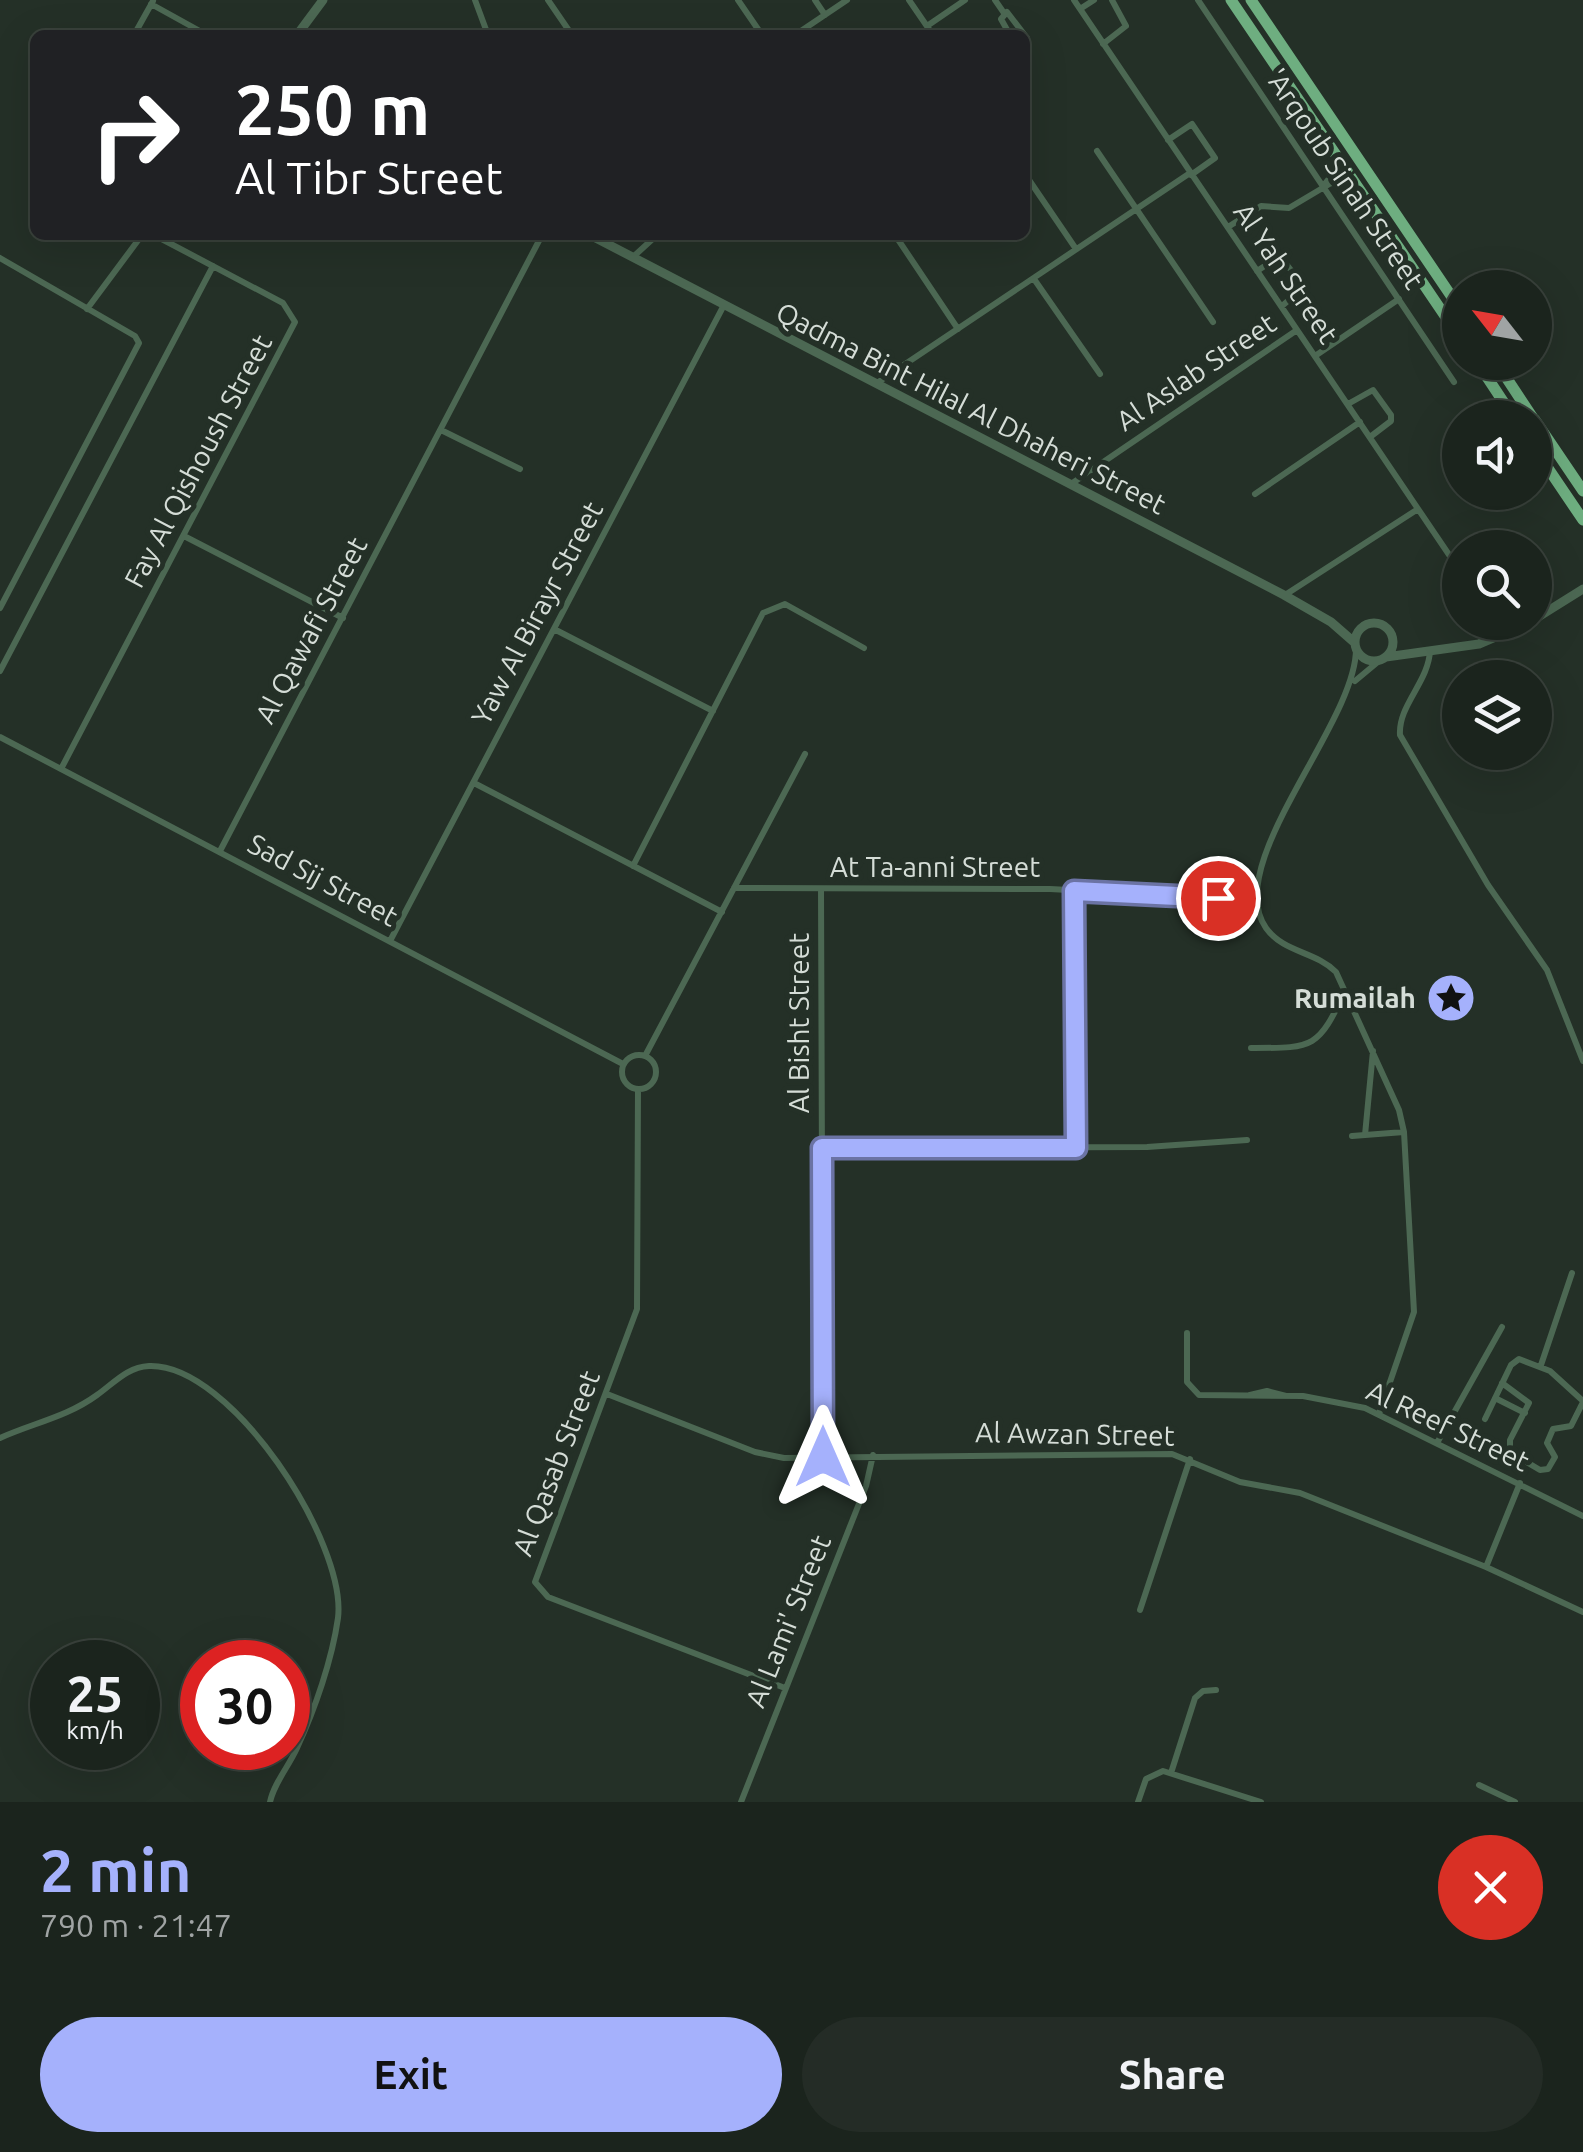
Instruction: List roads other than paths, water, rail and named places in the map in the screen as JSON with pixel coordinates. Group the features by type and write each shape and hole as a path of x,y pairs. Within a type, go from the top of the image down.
{"highway":[{"path":"1231,0 1442,311"},
{"path":"1251,0 1442,282"},
{"path":"1552,445 1583,491"},
{"path":"1552,474 1583,520"}],"street":[{"path":"301,30 323,0"},
{"path":"475,0 486,30"},
{"path":"548,0 569,30"},
{"path":"738,0 759,30"},
{"path":"815,0 825,15"},
{"path":"802,30 847,0"},
{"path":"909,0 930,30"},
{"path":"927,26 965,0"},
{"path":"996,0 1004,13"},
{"name":"Al Yah Street","path":"1074,0 1442,544"},
{"path":"1080,9 1094,0"},
{"path":"1103,44 1126,26 1112,0"},
{"name":"'Arqoub Sinah Street","path":"1198,0 1454,382"},
{"path":"137,30 152,2 199,30"},
{"path":"1004,13 1000,19 1007,30"},
{"path":"1004,13 1011,13 1023,30"},
{"path":"876,383 1215,158 1192,124 1168,140"},
{"path":"1096,151 1213,322"},
{"path":"1228,226 1261,206 1289,208 1323,186 1334,172 1336,154"},
{"path":"1030,181 1076,249"},
{"path":"1323,186 1340,182 1358,187"},
{"path":"86,309 138,240"},
{"name":"Fay Al Qishoush Street","path":"61,768 294,322 283,303 164,240"},
{"name":"Al Qawafi Street","path":"220,851 539,240"},
{"name":"Qadma Bint Hilal Al Dhaheri Street","path":"600,240 1284,596 1332,622 1356,646"},
{"path":"633,257 652,240"},
{"path":"898,240 958,329"},
{"path":"1257,270 1280,256 1286,259 1304,287 1282,306"},
{"path":"0,258 135,336 138,346 0,608"},
{"path":"0,671 213,266"},
{"path":"1034,278 1100,374"},
{"path":"1316,356 1398,299"},
{"name":"Yaw Al Birayr Street","path":"390,941 724,305"},
{"name":"Al Aslab Street","path":"1070,484 1297,330"},
{"path":"1348,404 1373,390 1391,415 1391,421 1370,437"},
{"path":"1255,494 1360,422"},
{"path":"441,430 520,470"},
{"path":"1284,596 1418,509"},
{"path":"184,536 342,618"},
{"path":"1552,608 1583,589"},
{"path":"633,866 759,620 771,606 792,607 864,648"},
{"name":"Qadma Bint Hilal Al Dhaheri Street","path":"1332,622 1364,625"},
{"path":"1352,686 1356,646 1364,625 1380,623 1428,650"},
{"path":"554,629 713,711"},
{"path":"1379,1414 1414,1312 1404,1132 1346,990 1328,964 1282,944 1271,934 1256,900 1267,852 1352,686 1393,646 1392,632"},
{"path":"1356,646 1368,660 1466,647 1490,640"},
{"path":"1428,650 1426,677 1402,719 1400,734 1488,885 1548,970 1583,1061"},
{"name":"Sad Sij Street","path":"0,737 624,1064"},
{"path":"646,1056 804,754"},
{"path":"474,782 722,912"},
{"name":"At Ta-anni Street","path":"734,888 1074,891 1256,900"},
{"name":"Al Bisht Street","path":"820,889 823,1457"},
{"path":"1074,891 1076,1148"},
{"path":"1252,1048 1300,1048 1318,1041 1346,990"},
{"path":"1364,1135 1373,1050"},
{"path":"646,1056 656,1073 652,1083 638,1089 624,1080 624,1064 631,1057 646,1056"},
{"name":"Al Qasab Street","path":"638,1089 637,1309 537,1572 536,1587 548,1597 785,1688"},
{"path":"1352,1136 1404,1132"},
{"path":"822,1148 1076,1148 1246,1140"},
{"path":"1540,1366 1572,1273"},
{"path":"1437,1443 1502,1327"},
{"name":"Al Reef Street","path":"1187,1333 1187,1382 1194,1392 1334,1400 1379,1414 1583,1516"},
{"path":"1485,1419 1502,1384 1516,1360 1540,1366 1583,1401 1569,1427 1553,1430 1547,1443 1555,1457 1542,1471 1514,1457 1509,1449 1527,1398 1502,1384"},
{"path":"0,1438 74,1410 122,1375 152,1366 172,1371 213,1396 272,1453 330,1552 339,1606 310,1718 270,1802"},
{"name":"Al Awzan Street","path":"607,1394 755,1452 823,1457 1163,1454 1190,1459 1240,1482 1291,1490 1486,1567 1583,1612"},
{"path":"1495,1398 1525,1412"},
{"name":"Al Lami' Street","path":"741,1802 866,1486 873,1455"},
{"path":"1140,1610 1190,1459"},
{"path":"1486,1567 1520,1484"},
{"path":"1172,1773 1195,1698 1203,1691 1216,1690"},
{"path":"1138,1802 1149,1776 1172,1773 1260,1802"},
{"path":"1479,1785 1515,1802"}],"place":[{"name":"Rumailah","path":"1451,998"}]}
